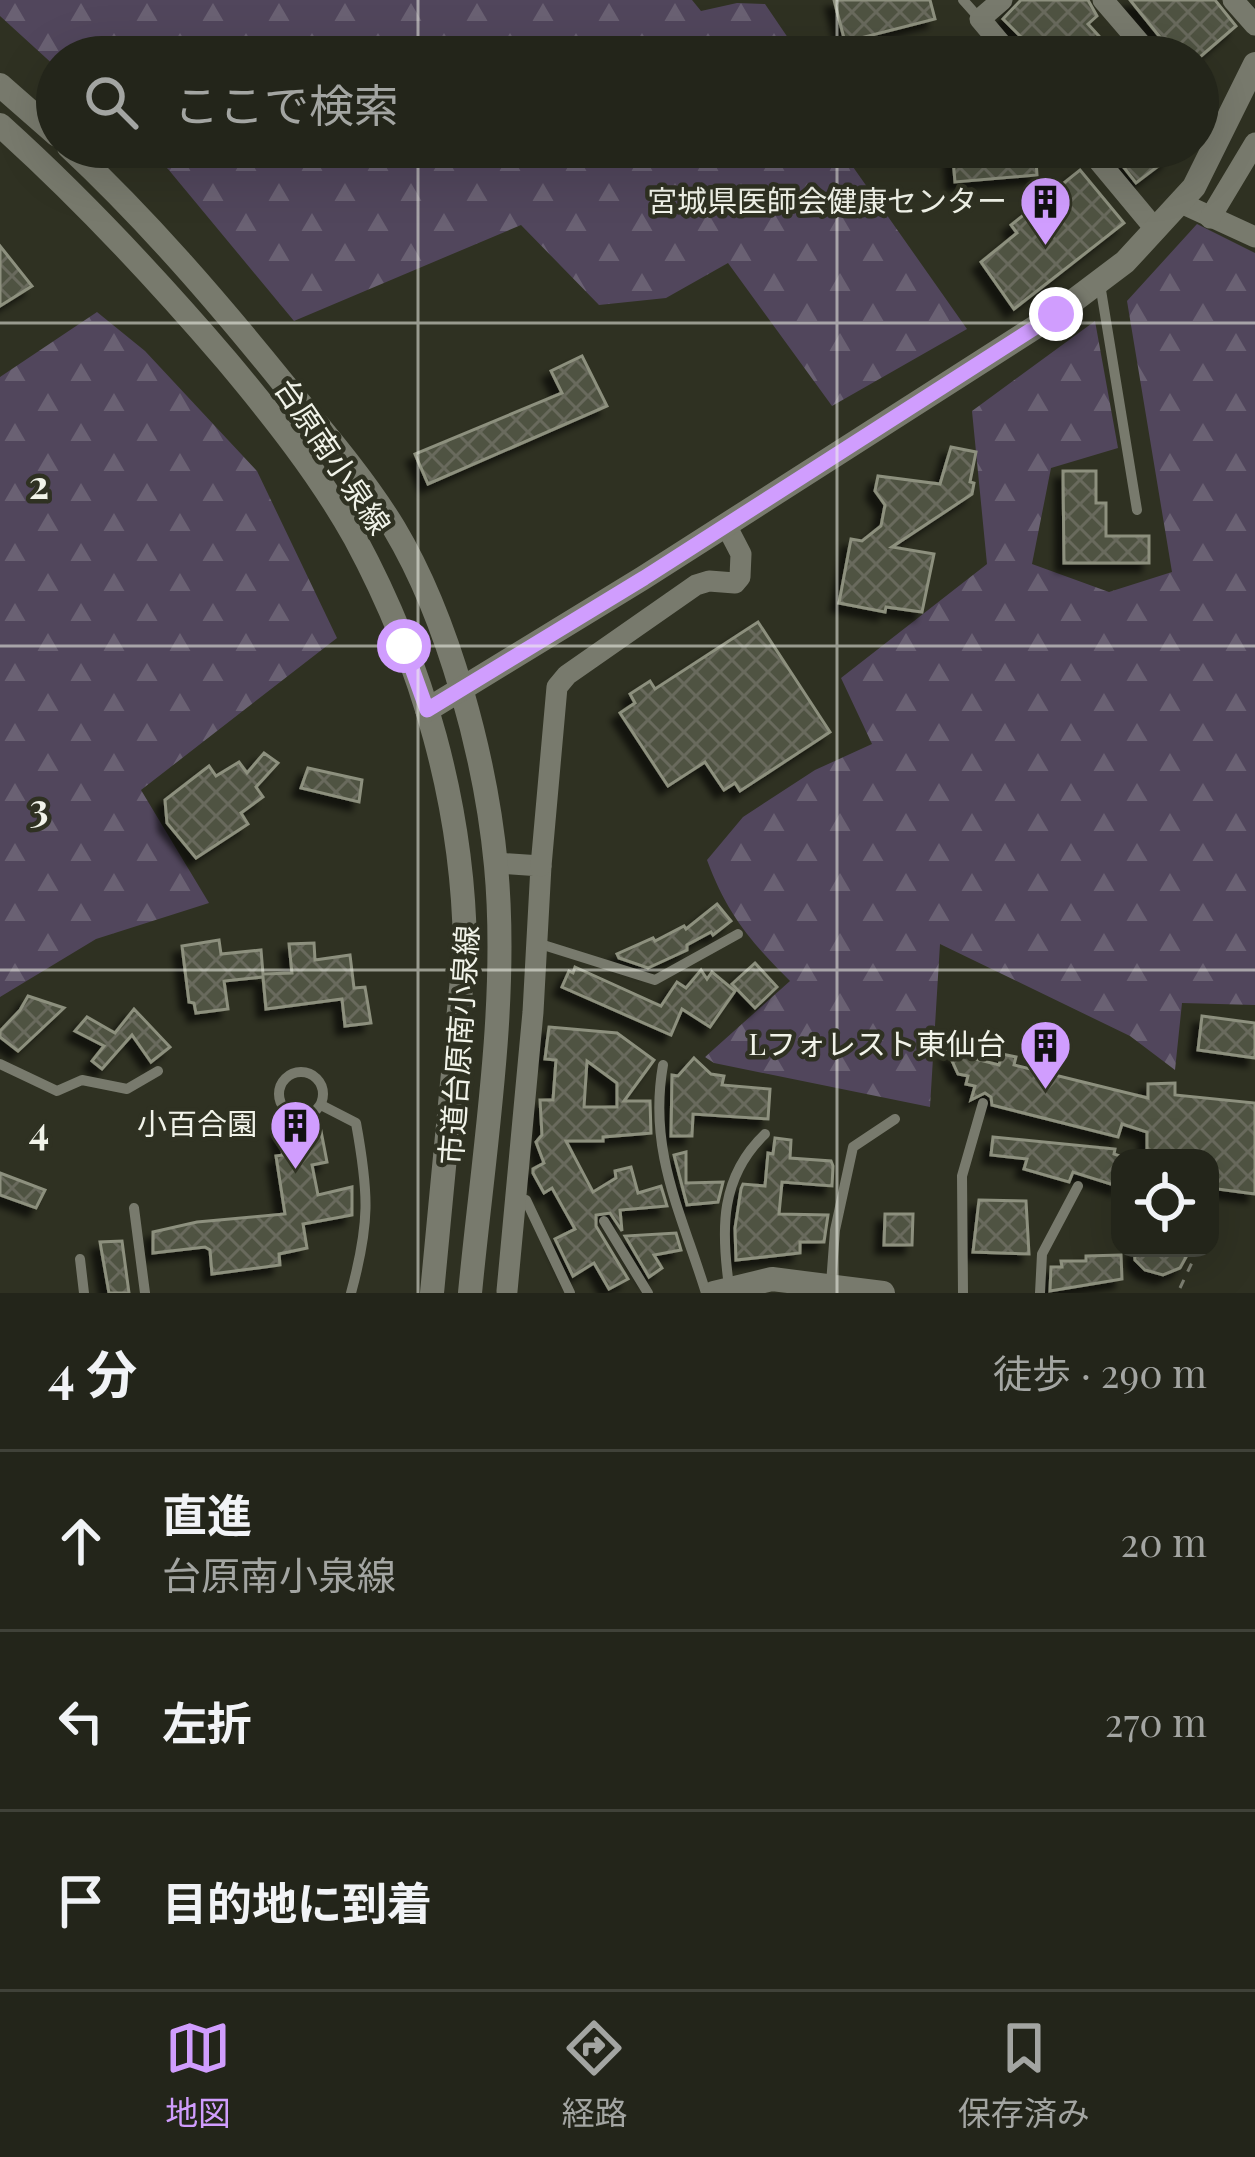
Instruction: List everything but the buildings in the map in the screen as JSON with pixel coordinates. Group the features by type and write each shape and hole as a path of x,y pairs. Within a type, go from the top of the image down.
{"street":[{"path":"994,36 980,19 1002,0"},
{"path":"1102,0 1133,36"},
{"path":"1233,0 1255,25"},
{"path":"1219,137 1255,64"},
{"path":"0,85 36,117"},
{"name":"台原南小泉線","path":"0,124 36,156"},
{"path":"1215,220 1255,143"},
{"name":"台原南小泉線","path":"49,168 179,305 277,421 354,537 404,646 427,710 457,826 465,947 432,1293"},
{"name":"市道台原南小泉線","path":"91,168 132,206 328,437 394,528 443,629 496,862 499,977 470,1293"},
{"path":"1104,168 1156,230"},
{"path":"427,710 1056,314 1156,230 1194,187 1203,168"},
{"path":"1181,203 1255,237"},
{"path":"1215,220 1255,225"},
{"path":"507,1291 557,686 696,585 735,583 740,577 741,554 726,525"},
{"path":"496,862 541,866"},
{"path":"716,1292 772,1280 883,1293"}],"lane":[{"path":"963,0 980,19"},
{"path":"1100,281 1137,509"},
{"path":"537,943 655,980 738,934"},
{"path":"0,1064 57,1091 82,1080 127,1089 158,1070"},
{"path":"663,1065 657,1137 716,1292"},
{"path":"302,1072 316,1077 323,1090 321,1105 311,1114 290,1113 280,1103 283,1082 302,1072"},
{"path":"963,1293 962,1176 983,1103"},
{"path":"321,1105 356,1123 366,1178 367,1235 351,1293"},
{"path":"831,1284 835,1229 853,1148 895,1119"},
{"path":"716,1292 723,1215 739,1167 765,1134"},
{"path":"1040,1293 1042,1254 1078,1186"},
{"path":"526,1200 570,1293"},
{"path":"134,1208 146,1293"},
{"path":"604,1221 649,1293"},
{"path":"80,1259 84,1293"}],"path":[{"path":"1180,1288 1195,1257"}],"green space":[{"path":"0,0 692,0 701,11 737,3 765,4 787,36 36,36 36,49 0,16"},
{"path":"854,168 967,329 832,406 728,263 666,298 599,305 521,225 294,321 168,169"},
{"path":"1197,224 1255,253 1255,1005 1182,1003 1175,1070 1130,1036 940,944 930,1107 714,1063 705,1057 790,981 741,926 707,860 743,817 815,770 872,744 841,678 987,564 972,411 1095,321 1118,448 1051,468 1032,564 1109,592 1172,572 1127,301"},
{"path":"97,312 145,351 257,471 337,638 141,790 209,903 96,939 0,997 0,377"}],"place":[{"name":"宮城県医師会健康センター","path":"1046,248"},
{"name":"Lフォレスト東仙台","path":"1045,1091"},
{"name":"小百合園","path":"296,1171"}],"route":[{"path":"404,646 427,710 644,578 1056,314"}]}
